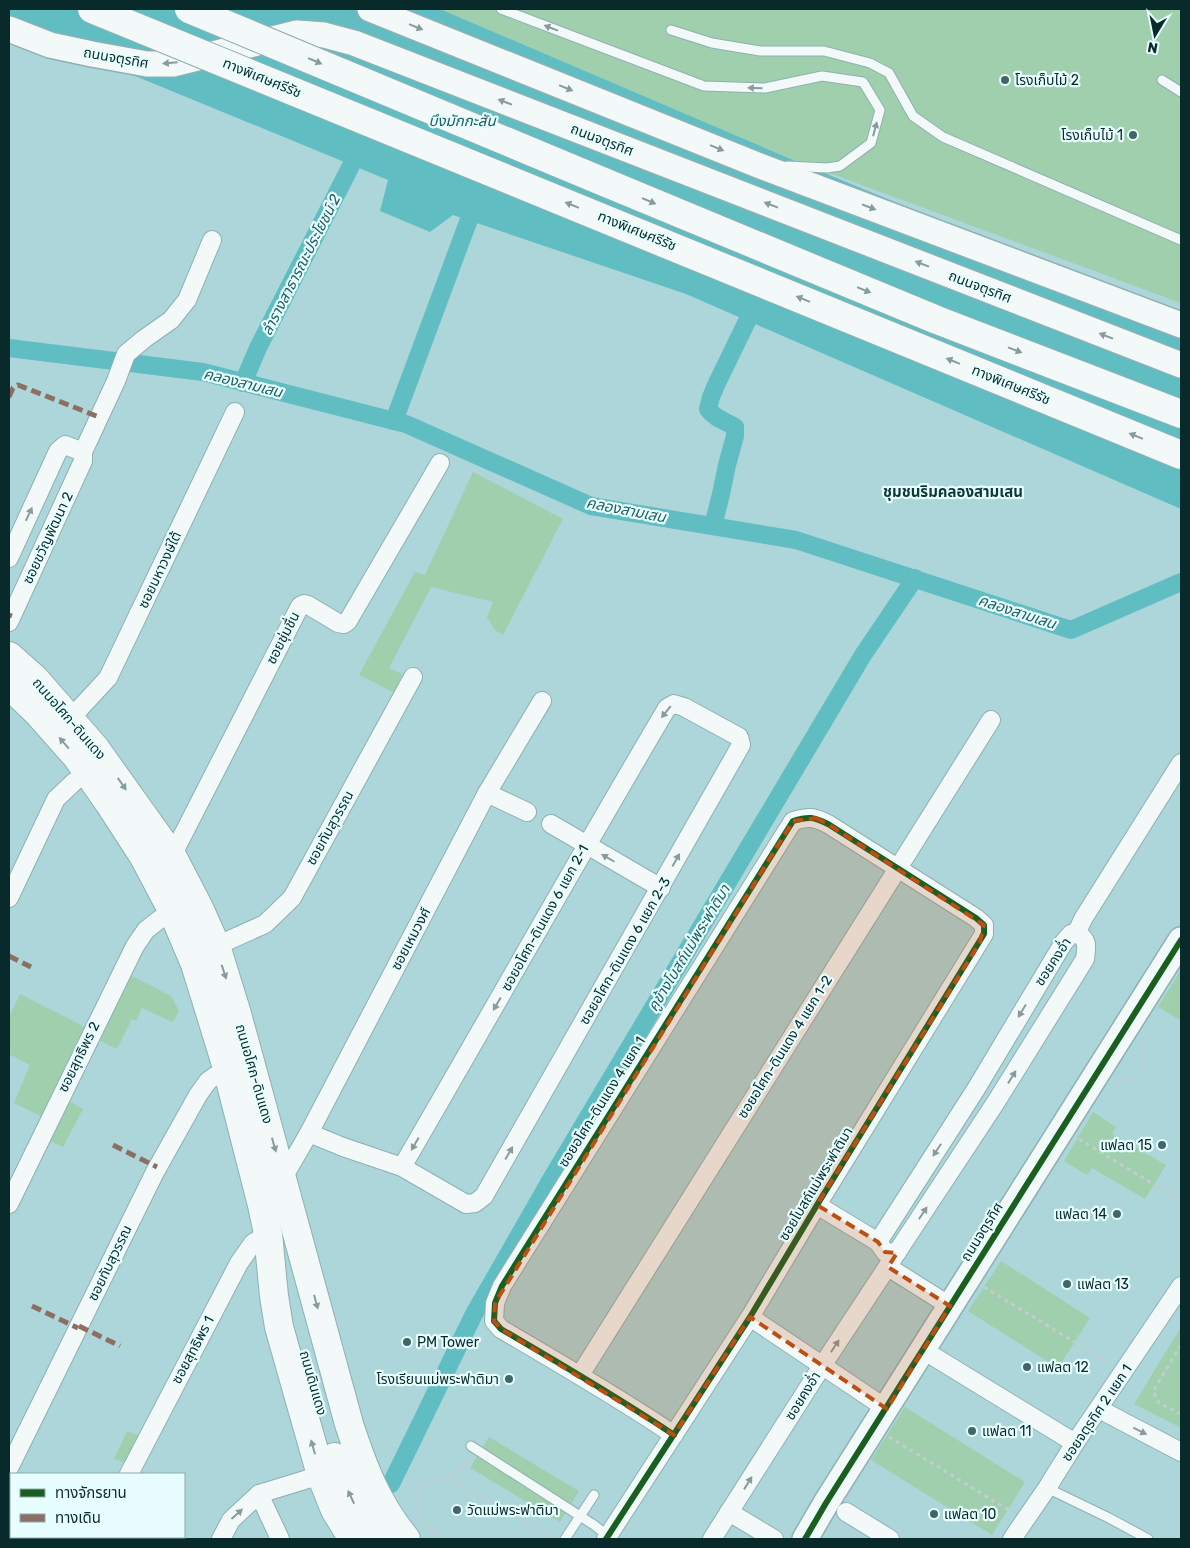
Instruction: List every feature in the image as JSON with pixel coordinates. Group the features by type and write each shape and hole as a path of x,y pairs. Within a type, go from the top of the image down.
{"main road":[{"name":"ทางพิเศษศรีรัช","path":"92,9 1181,455"},
{"path":"189,9 937,320 1178,411"},
{"path":"370,9 760,166 1181,324"},
{"path":"9,13 41,29 72,50"},
{"name":"ถนนจตุรทิศ","path":"9,29 50,45 147,64 173,64 296,33 324,35 354,43 1181,365"},
{"name":"ถนนอโศก-ดินแดง","path":"9,656 35,679 95,748 172,856 199,908 216,946 234,1006 360,1460 372,1487 406,1539"},
{"name":"ถนนอโศก-ดินแดง","path":"9,685 38,713 77,757 110,803 144,856 172,910 195,964 228,1072 269,1231 274,1296 279,1327 321,1475 335,1510 353,1539"},
{"name":"ถนนอโศก-ดินแดง","path":"9,711 35,737 74,782 133,869 160,918 216,1031"},
{"name":"ถนนจตุรทิศ","path":"805,1539 1181,940"},
{"name":"ถนนดินแดง","path":"269,1231 340,1473 358,1514 376,1539"}],"street":[{"name":"ซอยขวัญพัฒนา 2","path":"9,622 83,461 83,452 116,381 126,354 171,320 186,300 212,240"},
{"name":"ซอยมหาวงษ์ใต้","path":"70,719 108,678 235,412"},
{"name":"ซอยขวัญพัฒนา 2","path":"9,558 58,451 65,445 83,452"},
{"name":"ซอยชุ่มชื่น","path":"172,856 300,606 308,604 338,623 344,624 348,621 440,463"},
{"name":"ซอยทับสุวรรณ","path":"216,946 265,924 292,898 413,677"},
{"name":"ซอยเหมวงศ์","path":"283,1178 309,1133 487,793 542,701"},
{"name":"ซอยอโศก-ดินแดง 6 แยก 2-1","path":"402,1167 504,992 586,845 667,708 674,704 684,707 707,720"},
{"name":"ซอยอโศก-ดินแดง 6 แยก 2-3","path":"402,1167 466,1204 475,1203 484,1196 741,745 740,738 707,720"},
{"name":"ซอยอโศก-ดินแดง 4 แยก 1-2","path":"580,1375 991,720"},
{"path":"1077,932 1083,919 1181,763"},
{"path":"9,898 56,799 74,782"},
{"path":"487,793 527,812"},
{"name":"ซอยอโศก-ดินแดง 4 แยก 1","path":"674,1435 640,1420 580,1375 501,1329 494,1321 494,1303 508,1277 793,821 805,817 816,818 897,869"},
{"path":"551,824 661,888"},
{"name":"ซอยโบสถ์แม่พระฟาติมา","path":"607,1537 750,1317 984,934 984,925 976,918 897,869"},
{"name":"ซอยสุทธิพร 2","path":"9,1204 135,946 146,930 160,918"},
{"name":"ซอยคงอ่ำ","path":"712,1539 822,1366 996,1102 1084,959 1087,947 1085,938 1077,932 1071,934 1064,942 976,1089 878,1242"},
{"name":"ซอยทับสุวรรณ","path":"9,1468 155,1172 198,1095 208,1081 215,1076 228,1072"},
{"path":"976,1089 996,1102"},
{"path":"309,1133 402,1167"},
{"path":"817,1205 878,1242 892,1260 950,1306"},
{"name":"ซอยสุทธิพร 1","path":"130,1473 239,1263 253,1243 269,1231"},
{"name":"ซอยจตุรทิศ 2 แยก 1","path":"1012,1539 1048,1488 1075,1443 1181,1286"},
{"path":"750,1317 887,1409"},
{"path":"923,1350 1075,1443"},
{"path":"1099,1409 1181,1452"},
{"path":"221,1539 231,1520 259,1494 321,1475"},
{"path":"259,1494 280,1539"},
{"path":"729,1512 774,1539"},
{"path":"846,1512 890,1539"}],"lane":[{"path":"501,9 704,86 764,88 822,76 863,82 880,110 871,143 840,166 826,168 760,166"},
{"path":"671,30 712,43 760,51 824,51 870,63 889,73 913,116 943,137 1181,240"},
{"path":"1162,80 1181,92"},
{"path":"472,1447 580,1516 607,1537"},
{"path":"1048,1488 1148,1539"},
{"path":"566,1539 594,1495"}],"path":[{"path":"1109,1083 1130,1081 1144,1072 1145,1059 1141,1033"},
{"path":"1075,1137 1181,1201"},
{"path":"982,1285 1124,1372"},
{"path":"1181,1345 1153,1390 1159,1403 1181,1414"},
{"path":"886,1436 1026,1520"},
{"path":"443,1539 434,1534 424,1523 418,1509 418,1496 423,1483 454,1475 463,1466 472,1447"},
{"path":"448,1477 555,1539"}],"highlighted area":[{"path":"816,818 828,824 984,925 980,942 817,1205 878,1242 885,1252 897,1253 888,1267 950,1306 887,1409 750,1317 674,1435 501,1329 494,1321 495,1303 793,821"}],"green space":[{"path":"440,9 1181,9 1181,303 786,157"},
{"path":"473,472 563,519 503,635 495,630 487,617 493,602 431,587 389,668 402,674 395,693 359,675 415,572 425,575"},
{"path":"1181,970 1181,1021 1158,1007"},
{"path":"126,973 171,996 179,1011 173,1022 142,1008 136,1021 132,1019 117,1049 95,1038"},
{"path":"20,994 87,1028 43,1117 14,1103 30,1065 9,1054 9,1017"},
{"path":"65,1099 83,1109 63,1147 46,1139"},
{"path":"1093,1112 1116,1127 1112,1134 1166,1165 1145,1199 1092,1168 1087,1175 1064,1161"},
{"path":"1001,1261 1090,1318 1058,1368 968,1311"},
{"path":"1181,1327 1181,1428 1134,1404"},
{"path":"905,1407 1025,1482 992,1535 871,1460"},
{"path":"127,1431 142,1437 129,1464 114,1459"},
{"path":"489,1437 579,1491 560,1522 470,1468"}],"water":[{"name":"บึงมักกะสัน","path":"9,9 440,9 786,157 1181,321 1181,509 686,294 453,215 430,232 380,211 388,180 9,24"}],"waterway":[{"name":"ลํารางสาธารณะประโยชน์ 2","path":"243,383 258,348 360,148"},
{"path":"394,421 474,206"},
{"path":"713,526 735,436 735,427 717,417 708,409 717,383 751,313"},
{"name":"คลองสามเสน","path":"9,348 203,372 406,424 591,506 796,540 1071,630 1181,582"},
{"name":"คูข้างโบสถ์แม่พระฟาติมา","path":"391,1484 474,1314 553,1176 863,655 915,578"}],"marked path":[{"path":"9,397 13,388 18,385 99,417"},
{"path":"9,956 31,967"},
{"path":"113,1145 157,1167"},
{"path":"32,1306 78,1328"},
{"path":"79,1326 120,1346"}],"cycle path":[{"path":"606,1539 750,1317 984,934 984,925 976,918 828,824 815,819 803,818 793,821 502,1286 495,1303 494,1321 501,1329 610,1394 653,1421 674,1435"},
{"path":"805,1539 1181,940"}],"place":[{"name":"โรงเก็บไม้ 2","path":"1005,80"},
{"name":"โรงเก็บไม้ 1","path":"1133,135"},
{"name":"แฟลต 15","path":"1162,1145"},
{"name":"แฟลต 14","path":"1117,1214"},
{"name":"แฟลต 13","path":"1067,1284"},
{"name":"PM Tower","path":"407,1342"},
{"name":"แฟลต 12","path":"1027,1367"},
{"name":"โรงเรียนแม่พระฟาติมา","path":"509,1379"},
{"name":"แฟลต 11","path":"972,1431"},
{"name":"วัดแม่พระฟาติมา","path":"457,1510"},
{"name":"แฟลต 10","path":"934,1514"}],"district":[{"name":"ชุมชนริมคลองสามเสน","path":"953,492"}]}
